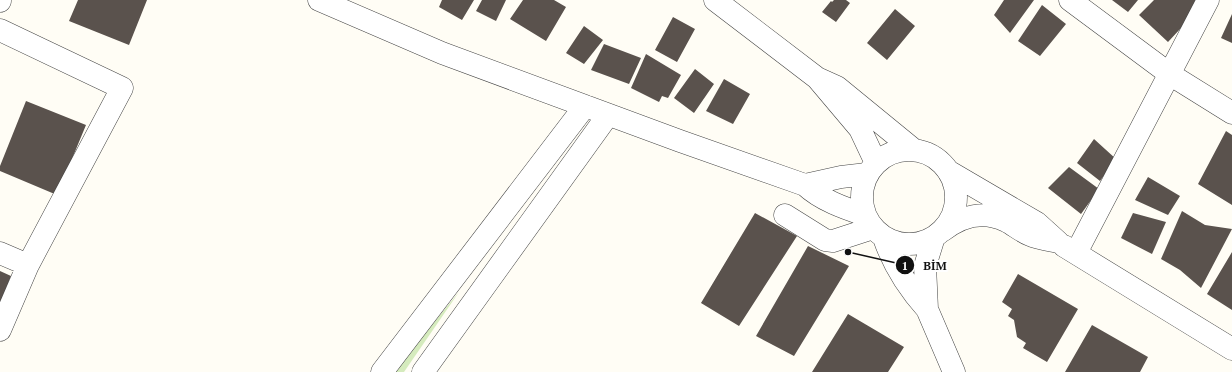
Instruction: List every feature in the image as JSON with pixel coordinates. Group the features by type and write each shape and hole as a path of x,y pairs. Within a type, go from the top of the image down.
{"street":[{"path":"319,0 442,53 608,115 804,185 813,192 842,207 874,227 896,243 922,243 937,235 953,222 979,214 990,215 1005,221 1031,236 1058,242"},
{"path":"715,0 817,78 860,129 872,169"},
{"path":"1070,0 1170,75 1232,113"},
{"path":"1076,253 1208,0"},
{"path":"0,30 122,88 28,265 0,330"},
{"path":"817,78 837,87 914,150"},
{"path":"382,372 585,106"},
{"path":"423,372 608,115"},
{"path":"927,309 925,266 937,235 948,222 954,210 956,196 954,183 948,171 939,161 927,154 914,150 900,151 888,155 872,169 862,187 862,202 891,258 914,295 927,309 954,372"},
{"path":"804,185 872,169"},
{"path":"948,171 1037,223 1058,242 1232,349"},
{"path":"785,215 825,240 833,241 874,227"},
{"path":"0,253 28,265"}],"green space":[{"path":"459,292 404,372 393,372"}],"building":[{"path":"78,0 147,0 129,45 69,21"},
{"path":"442,0 474,0 462,20 439,7"},
{"path":"482,0 506,0 496,21 476,11"},
{"path":"523,0 554,0 566,7 546,41 510,19"},
{"path":"834,0 846,0 850,3 836,22 822,12 831,1 832,2"},
{"path":"1004,0 1034,0 1010,33 994,15"},
{"path":"1112,0 1138,0 1128,12"},
{"path":"1154,0 1207,0 1168,42 1139,15"},
{"path":"1042,5 1066,24 1040,56 1018,41"},
{"path":"895,9 915,26 887,60 867,43"},
{"path":"1232,14 1232,43 1221,38"},
{"path":"673,17 695,29 677,62 655,50"},
{"path":"584,26 603,40 584,64 566,53"},
{"path":"604,44 641,58 629,84 591,70"},
{"path":"646,54 681,75 668,98 662,96 659,102 631,88"},
{"path":"695,69 714,84 694,113 674,98"},
{"path":"724,79 750,94 733,124 706,111"},
{"path":"26,101 86,125 57,195 0,171 0,166"},
{"path":"1226,131 1232,135 1232,205 1198,184"},
{"path":"1094,139 1116,159 1100,181 1077,163"},
{"path":"1069,167 1099,189 1081,214 1048,188"},
{"path":"1148,177 1180,196 1168,215 1135,200"},
{"path":"1182,211 1205,225 1232,229 1201,288 1180,270 1161,259"},
{"path":"755,213 797,236 739,326 701,303"},
{"path":"1133,213 1166,222 1152,254 1121,238"},
{"path":"808,246 849,266 794,356 756,336"},
{"path":"1232,252 1232,310 1207,294"},
{"path":"0,271 11,276 0,304"},
{"path":"1018,274 1078,309 1047,362 1023,348 1026,343 1017,337 1014,320 1008,316 1012,309 1002,302"},
{"path":"848,314 904,347 888,372 812,372"},
{"path":"1092,325 1148,357 1140,372 1065,372"}],"place":[{"name":"BİM","path":"848,252"}]}
